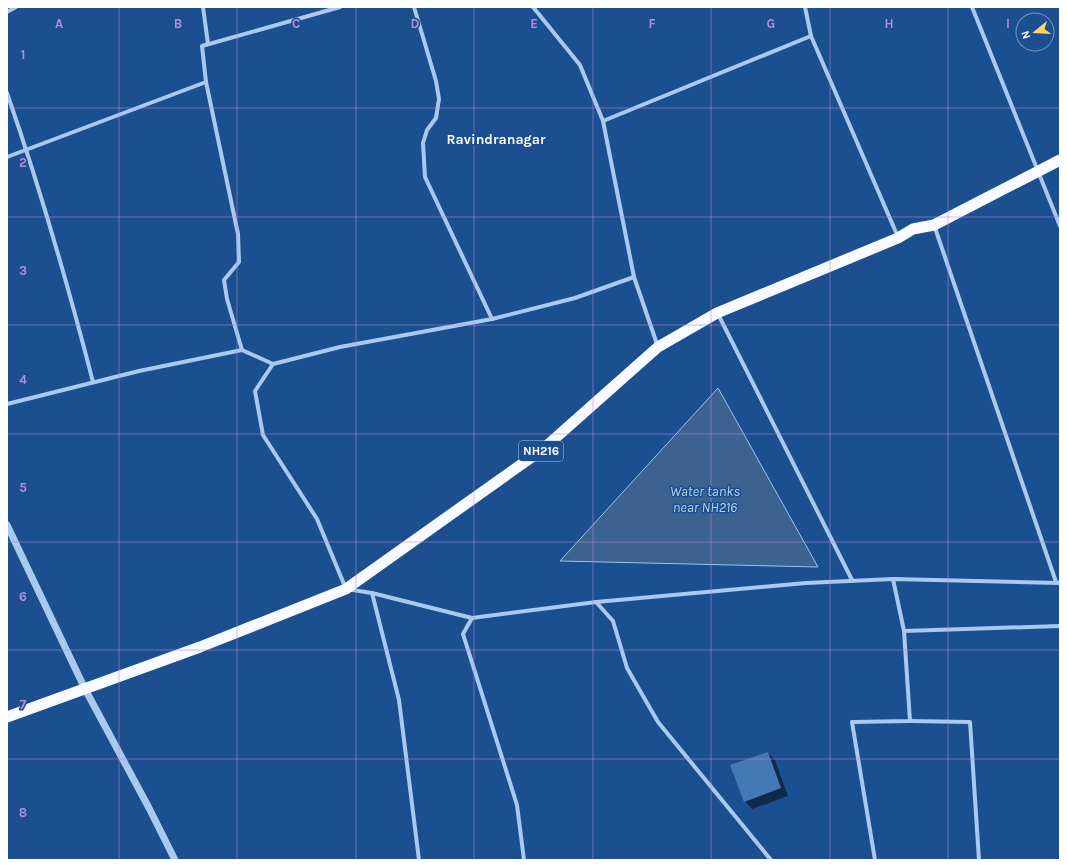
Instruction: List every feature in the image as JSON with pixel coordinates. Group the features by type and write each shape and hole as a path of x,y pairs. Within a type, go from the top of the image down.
{"highway":[{"name":"NH216","path":"7,717 200,647 346,589 543,449 658,348 717,313 898,238 913,229 934,225 1060,160"}],"street":[{"path":"7,12 16,7"},
{"path":"203,7 208,44"},
{"path":"242,350 227,299 224,280 239,262 238,234 206,82 202,46 340,7"},
{"path":"414,7 436,81 439,99 436,118 427,130 423,143 426,177 492,319"},
{"path":"533,7 580,65 603,121 634,277 658,348"},
{"path":"805,7 811,36 898,238"},
{"path":"972,7 1060,226"},
{"path":"603,121 811,36"},
{"path":"7,157 206,82"},
{"path":"7,93 27,149 66,277 93,382"},
{"path":"274,364 255,391 263,436 317,519 346,589 372,593 472,618 596,602 852,580 893,579 1058,583 934,225"},
{"path":"7,404 139,371 242,350 274,364 340,347 492,319 576,298 634,277"},
{"path":"717,313 852,580"},
{"path":"7,525 85,689 150,808 175,860"},
{"path":"893,579 904,631 910,721"},
{"path":"372,593 399,700 419,860"},
{"path":"596,602 613,621 627,668 658,722 771,860"},
{"path":"472,618 463,634 518,805 524,860"},
{"path":"904,631 1060,626"},
{"path":"875,860 852,722 970,722 979,860"}],"water":[{"name":"Water tanks near NH216","path":"718,388 818,567 560,561"}],"building":[{"path":"768,752 781,788 744,802 730,765"}],"district":[{"name":"Ravindranagar","path":"496,139"}]}
